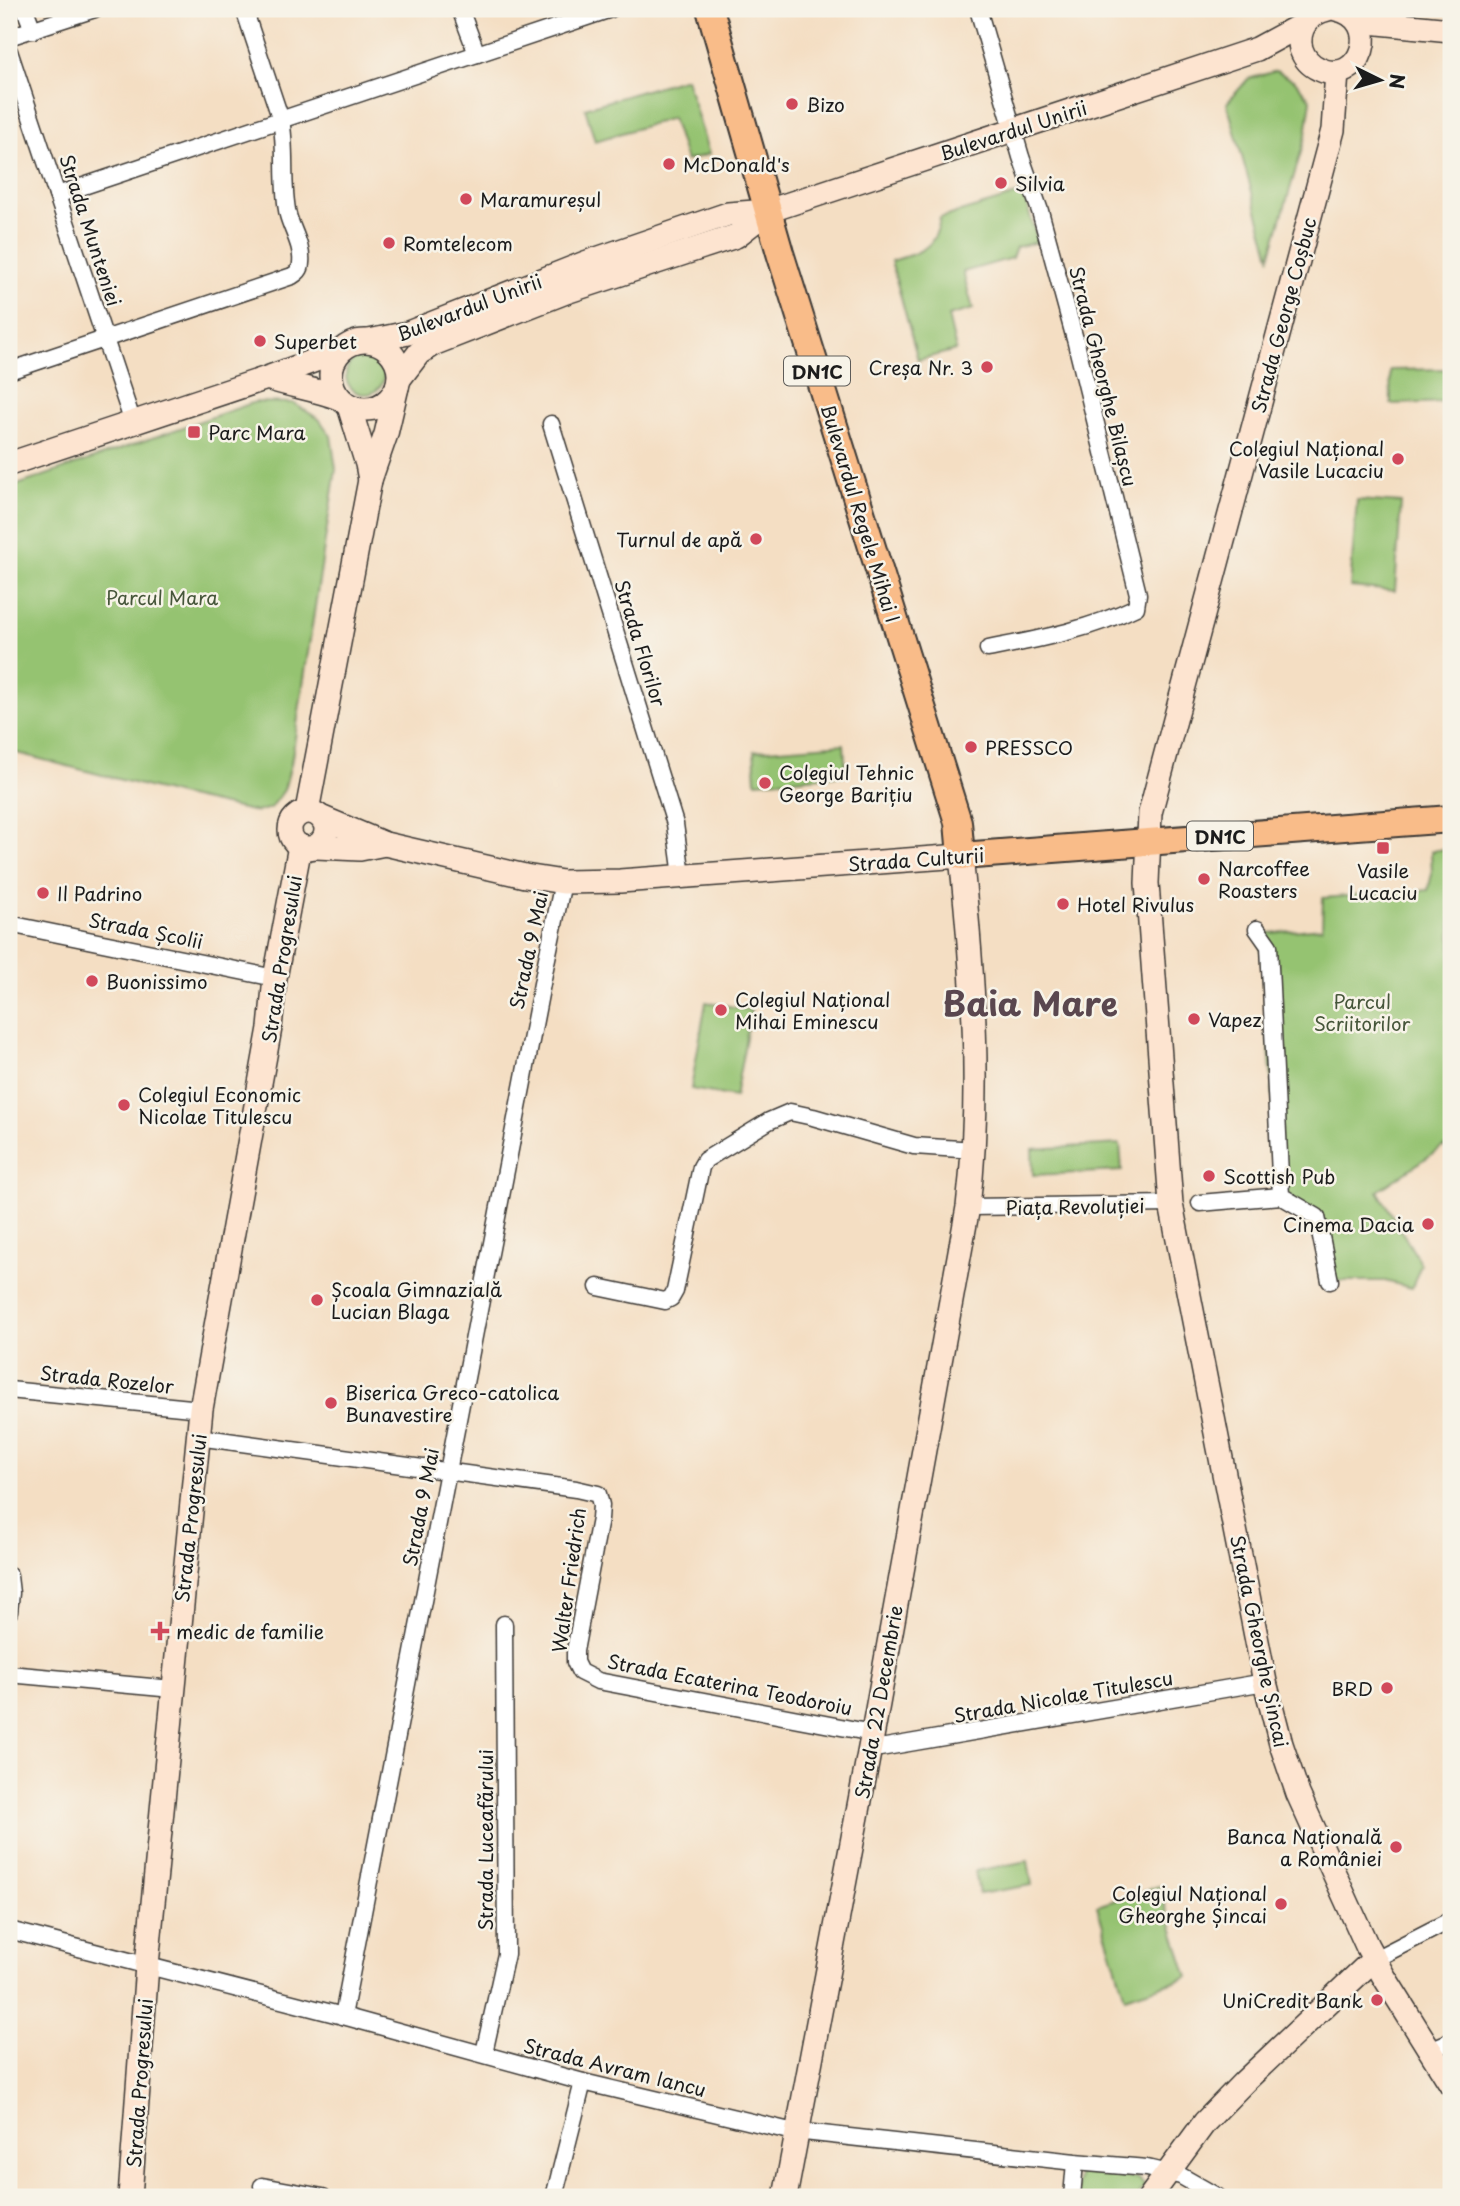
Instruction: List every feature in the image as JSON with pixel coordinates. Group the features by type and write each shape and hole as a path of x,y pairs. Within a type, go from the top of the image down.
{"main road":[{"name":"Bulevardul Regele Mihai I","path":"710,9 768,212 958,822 961,856"},
{"name":"Bulevardul Unirii","path":"9,464 267,378 340,351 348,345 408,333 585,263 728,214 768,212 1257,49 1323,12"},
{"path":"1309,63 1302,52 1300,40 1323,12 1348,13 1357,21 1364,41 1357,60"},
{"path":"1357,21 1451,30"},
{"path":"1257,49 1309,63 1322,71 1336,72 1352,66 1385,41 1417,28"},
{"name":"Strada George Coșbuc","path":"1147,842 1150,813 1333,130 1336,72"},
{"name":"Bulevardul Unirii","path":"267,378 296,387 318,390 368,410 386,402 419,353 433,344 566,292 736,236 768,212"},
{"name":"Bulevardul Unirii","path":"369,341 388,350 395,358 398,383"},
{"path":"340,351 331,369 331,379 344,402"},
{"name":"Strada Progresului","path":"315,815 296,816 290,826 292,838 308,846 324,840 326,834 327,829 315,815 370,480 386,435 398,383"},
{"name":"Strada Progresului","path":"344,402 367,464 370,480"},
{"name":"Strada Culturii","path":"315,815 385,844 563,882 620,881 1451,819"},
{"name":"Piața Revoluției","path":"1147,842 1147,883 1171,1204"},
{"name":"Strada Culturii","path":"308,846 360,849 385,844"},
{"name":"Strada Progresului","path":"130,2197 147,1965 201,1409 270,1028 275,978 308,846"},
{"path":"961,856 970,944 975,1150 968,1207"},
{"name":"Strada Gheorghe Șincai","path":"1171,1204 1265,1682 1281,1744 1298,1794 1373,1960 1441,2046 1451,2084"},
{"name":"Strada 22 Decembrie","path":"785,2197 968,1207"},
{"path":"1150,2197 1205,2122 1373,1960"}],"street":[{"path":"26,9 33,30"},
{"path":"9,37 95,9"},
{"path":"9,372 299,272 302,265 301,256 285,195 285,139 244,9"},
{"path":"460,9 477,54"},
{"path":"57,195 611,9"},
{"name":"Strada Gheorghe Bilașcu","path":"978,9 1040,211 1076,343 1138,594 1136,607 1123,614 1063,634 988,649"},
{"name":"Strada Munteniei","path":"9,51 133,423"},
{"name":"Strada Florilor","path":"551,424 676,824 682,876"},
{"name":"Strada 9 Mai","path":"343,2016 563,882"},
{"name":"Strada Școlii","path":"9,924 275,978"},
{"path":"1257,929 1269,946 1280,1196"},
{"path":"598,1287 665,1301 671,1298 675,1291 701,1167 705,1160 769,1121 790,1112 914,1146 975,1150"},
{"path":"1200,1203 1280,1196 1317,1217 1330,1281"},
{"name":"Piața Revoluției","path":"968,1207 1171,1204"},
{"name":"Strada Rozelor","path":"9,1390 201,1409"},
{"path":"198,1437 449,1472"},
{"name":"Walter Friedrich","path":"449,1472 598,1494 601,1505 600,1519 575,1651 575,1662 580,1672"},
{"path":"9,1576 9,1612"},
{"name":"Strada Luceafărului","path":"484,2053 506,1954 504,1623"},
{"name":"Strada Ecaterina Teodoroiu","path":"580,1672 598,1681 862,1731 872,1737"},
{"path":"9,1674 173,1689"},
{"name":"Strada Nicolae Titulescu","path":"872,1737 880,1748 890,1747 1265,1682"},
{"path":"1373,1960 1451,1920"},
{"name":"Strada Avram Iancu","path":"9,1930 484,2053 583,2082 797,2133 1147,2168 1181,2176 1218,2197"},
{"path":"554,2197 583,2082"},
{"path":"1072,2197 1075,2162"},
{"path":"262,2186 323,2197"}],"green space":[{"path":"1276,71 1295,81 1311,100 1306,135 1270,257 1227,103 1248,79"},
{"path":"686,78 709,154 686,161 672,118 595,141 585,108"},
{"path":"1023,193 1038,242 1016,247 1012,258 963,272 973,309 948,316 956,350 918,360 891,261 917,252 930,244 940,218"},
{"path":"365,356 379,361 384,375 379,389 365,394 351,389 346,375 351,361"},
{"path":"1449,369 1450,402 1391,404 1390,370"},
{"name":"Parcul Mara","path":"255,402 293,403 319,419 331,436 336,469 291,764 284,790 271,808 256,812 9,751 9,488"},
{"path":"1357,500 1401,503 1395,591 1350,587"},
{"path":"844,744 846,775 756,782 754,751"},
{"name":"Parcul Scriitorilor","path":"1451,848 1451,1156 1444,1146 1378,1191 1421,1264 1412,1288 1385,1281 1330,1281 1317,1217 1281,1196 1260,934 1322,928 1323,898 1428,890 1432,874 1431,851"},
{"path":"706,1002 751,1010 735,1097 691,1089"},
{"path":"1120,1144 1122,1171 1033,1175 1032,1149"},
{"path":"1028,1861 1032,1885 979,1894 975,1871"},
{"path":"1159,1886 1188,1977 1125,1997 1097,1906"},
{"path":"1079,2172 1137,2178 1145,2186 1137,2197 1077,2197"}],"place":[{"name":"Bizo","path":"792,104"},
{"name":"McDonald's","path":"669,164"},
{"name":"Silvia","path":"1001,183"},
{"name":"Maramureșul","path":"466,199"},
{"name":"Romtelecom","path":"389,243"},
{"name":"Superbet","path":"260,341"},
{"name":"Creșa Nr. 3","path":"987,367"},
{"name":"Parc Mara","path":"194,432"},
{"name":"Colegiul Național Vasile Lucaciu","path":"1398,459"},
{"name":"Turnul de apă","path":"756,539"},
{"name":"PRESSCO","path":"971,747"},
{"name":"Colegiul Tehnic George Barițiu","path":"765,783"},
{"name":"Vasile Lucaciu","path":"1383,848"},
{"name":"Narcoffee Roasters","path":"1204,879"},
{"name":"Il Padrino","path":"43,893"},
{"name":"Hotel Rivulus","path":"1063,904"},
{"name":"Buonissimo","path":"92,981"},
{"name":"Colegiul Național Mihai Eminescu","path":"721,1010"},
{"name":"Vapez","path":"1194,1019"},
{"name":"Colegiul Economic Nicolae Titulescu","path":"124,1105"},
{"name":"Scottish Pub","path":"1209,1176"},
{"name":"Cinema Dacia","path":"1428,1224"},
{"name":"Școala Gimnazială Lucian Blaga","path":"317,1300"},
{"name":"Biserica Greco-catolica Bunavestire","path":"331,1403"},
{"name":"medic de familie","path":"160,1631"},
{"name":"BRD","path":"1387,1688"},
{"name":"Banca Națională a României","path":"1396,1847"},
{"name":"Colegiul Național Gheorghe Șincai","path":"1281,1904"},
{"name":"UniCredit Bank","path":"1377,2000"}],"district":[{"name":"Baia Mare","path":"1030,1002"}]}
